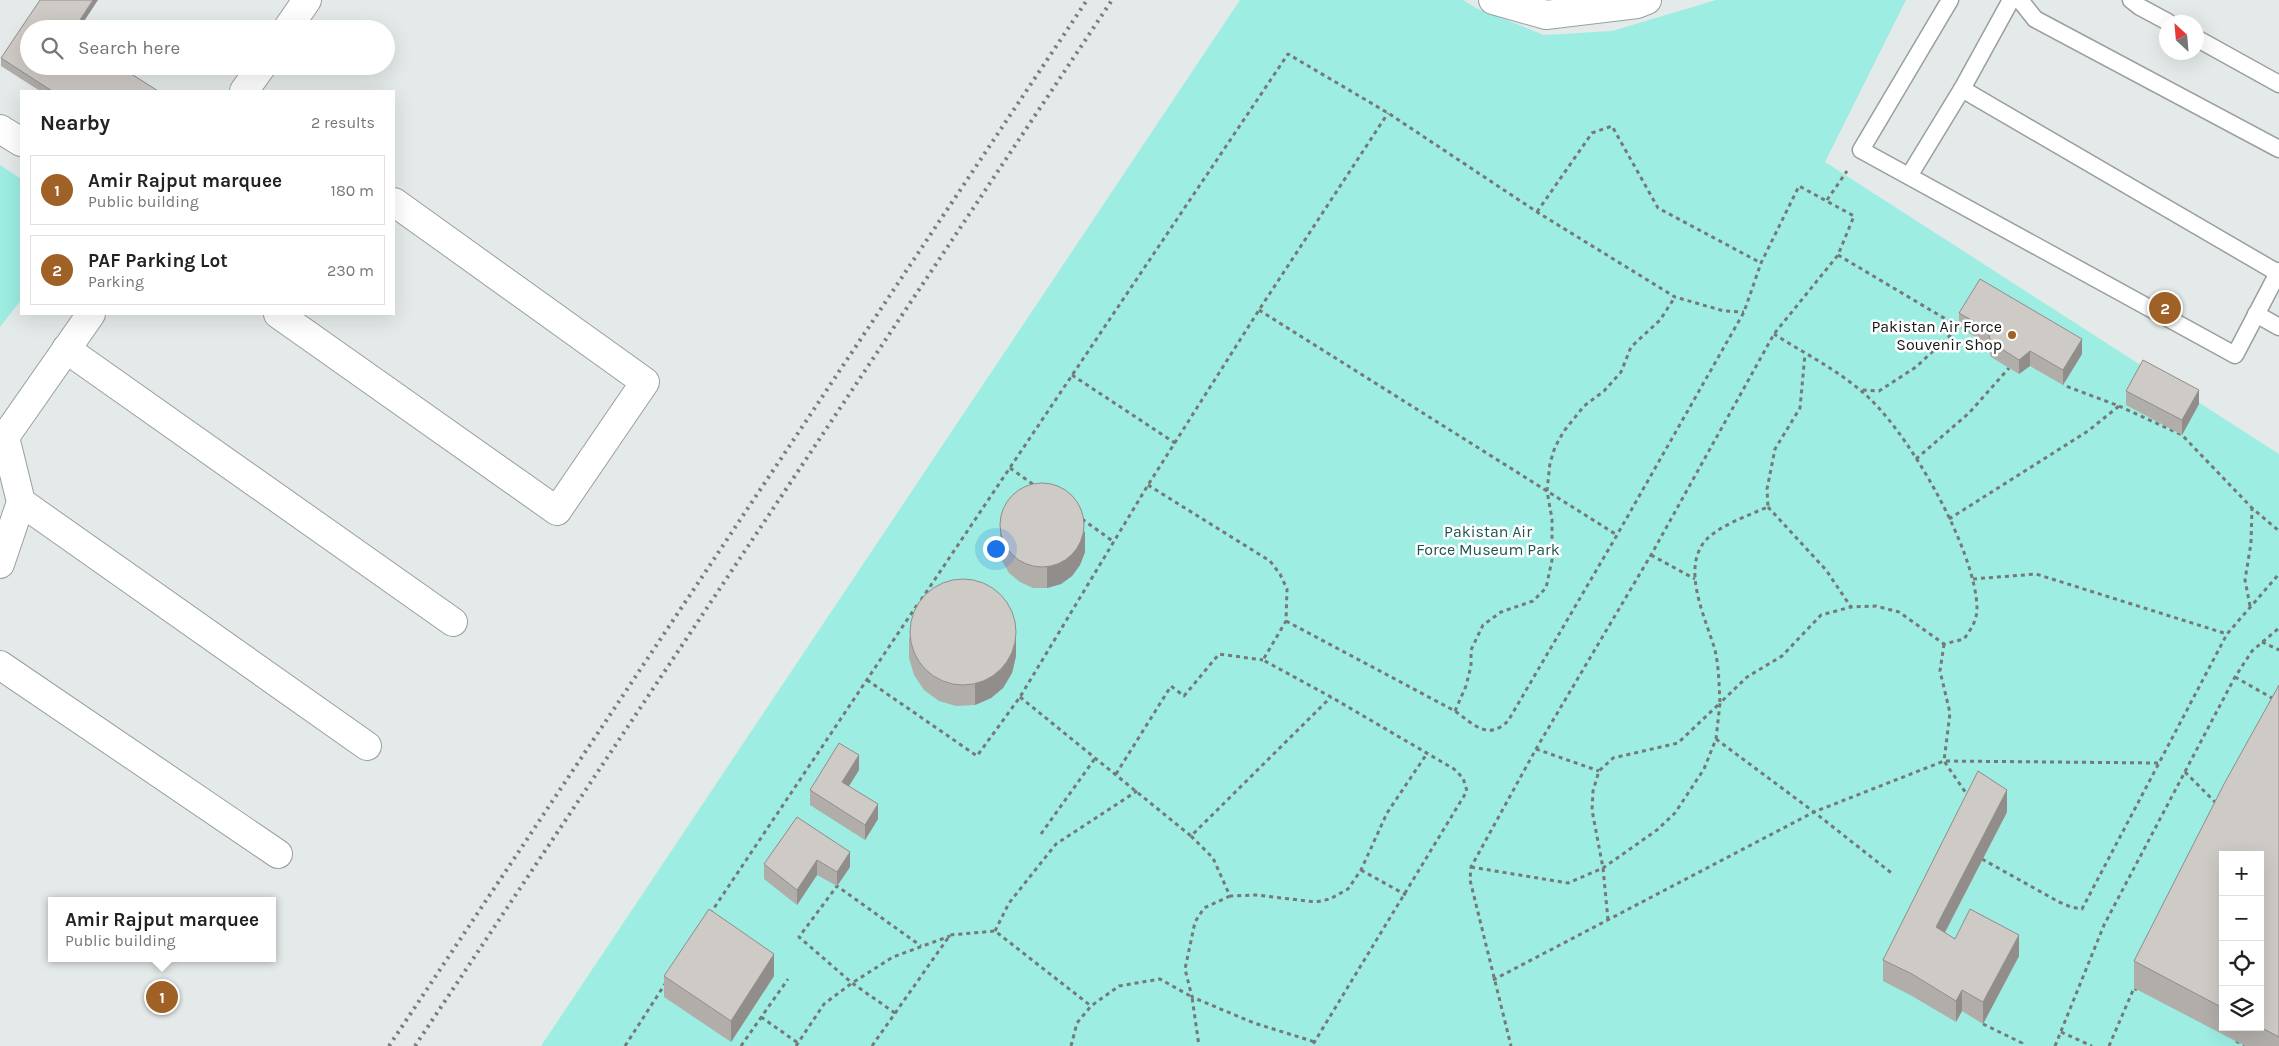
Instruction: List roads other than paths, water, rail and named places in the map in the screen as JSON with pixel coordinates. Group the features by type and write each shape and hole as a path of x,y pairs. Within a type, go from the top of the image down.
{"street":[{"path":"293,20 307,0"},
{"path":"1492,0 1546,15 1637,4 1647,0"},
{"path":"245,90 256,75"},
{"path":"0,129 20,141"},
{"path":"279,315 557,511 644,382 395,203"},
{"path":"0,564 21,502 4,437 90,315"},
{"path":"66,349 454,622"},
{"path":"21,502 366,746"},
{"path":"0,665 278,854"}],"lane":[{"path":"1950,0 1861,150 2235,355 2278,272 1962,89"},
{"path":"1909,176 1962,89 2011,0"},
{"path":"2020,0 2036,19 2279,149"},
{"path":"2131,0 2140,8 2159,18"},
{"path":"2204,42 2279,84"},
{"path":"2256,314 2279,327"}],"railway":[{"path":"389,1046 1087,0"},
{"path":"415,1046 1112,0"}],"place":[{"name":"PAF Parking Lot","path":"2165,308"},
{"name":"Pakistan Air Force Souvenir Shop","path":"2012,335"},
{"name":"Amir Rajput marquee","path":"162,997"}],"park label":[{"name":"Pakistan Air Force Museum Park","path":"1488,540"}]}
